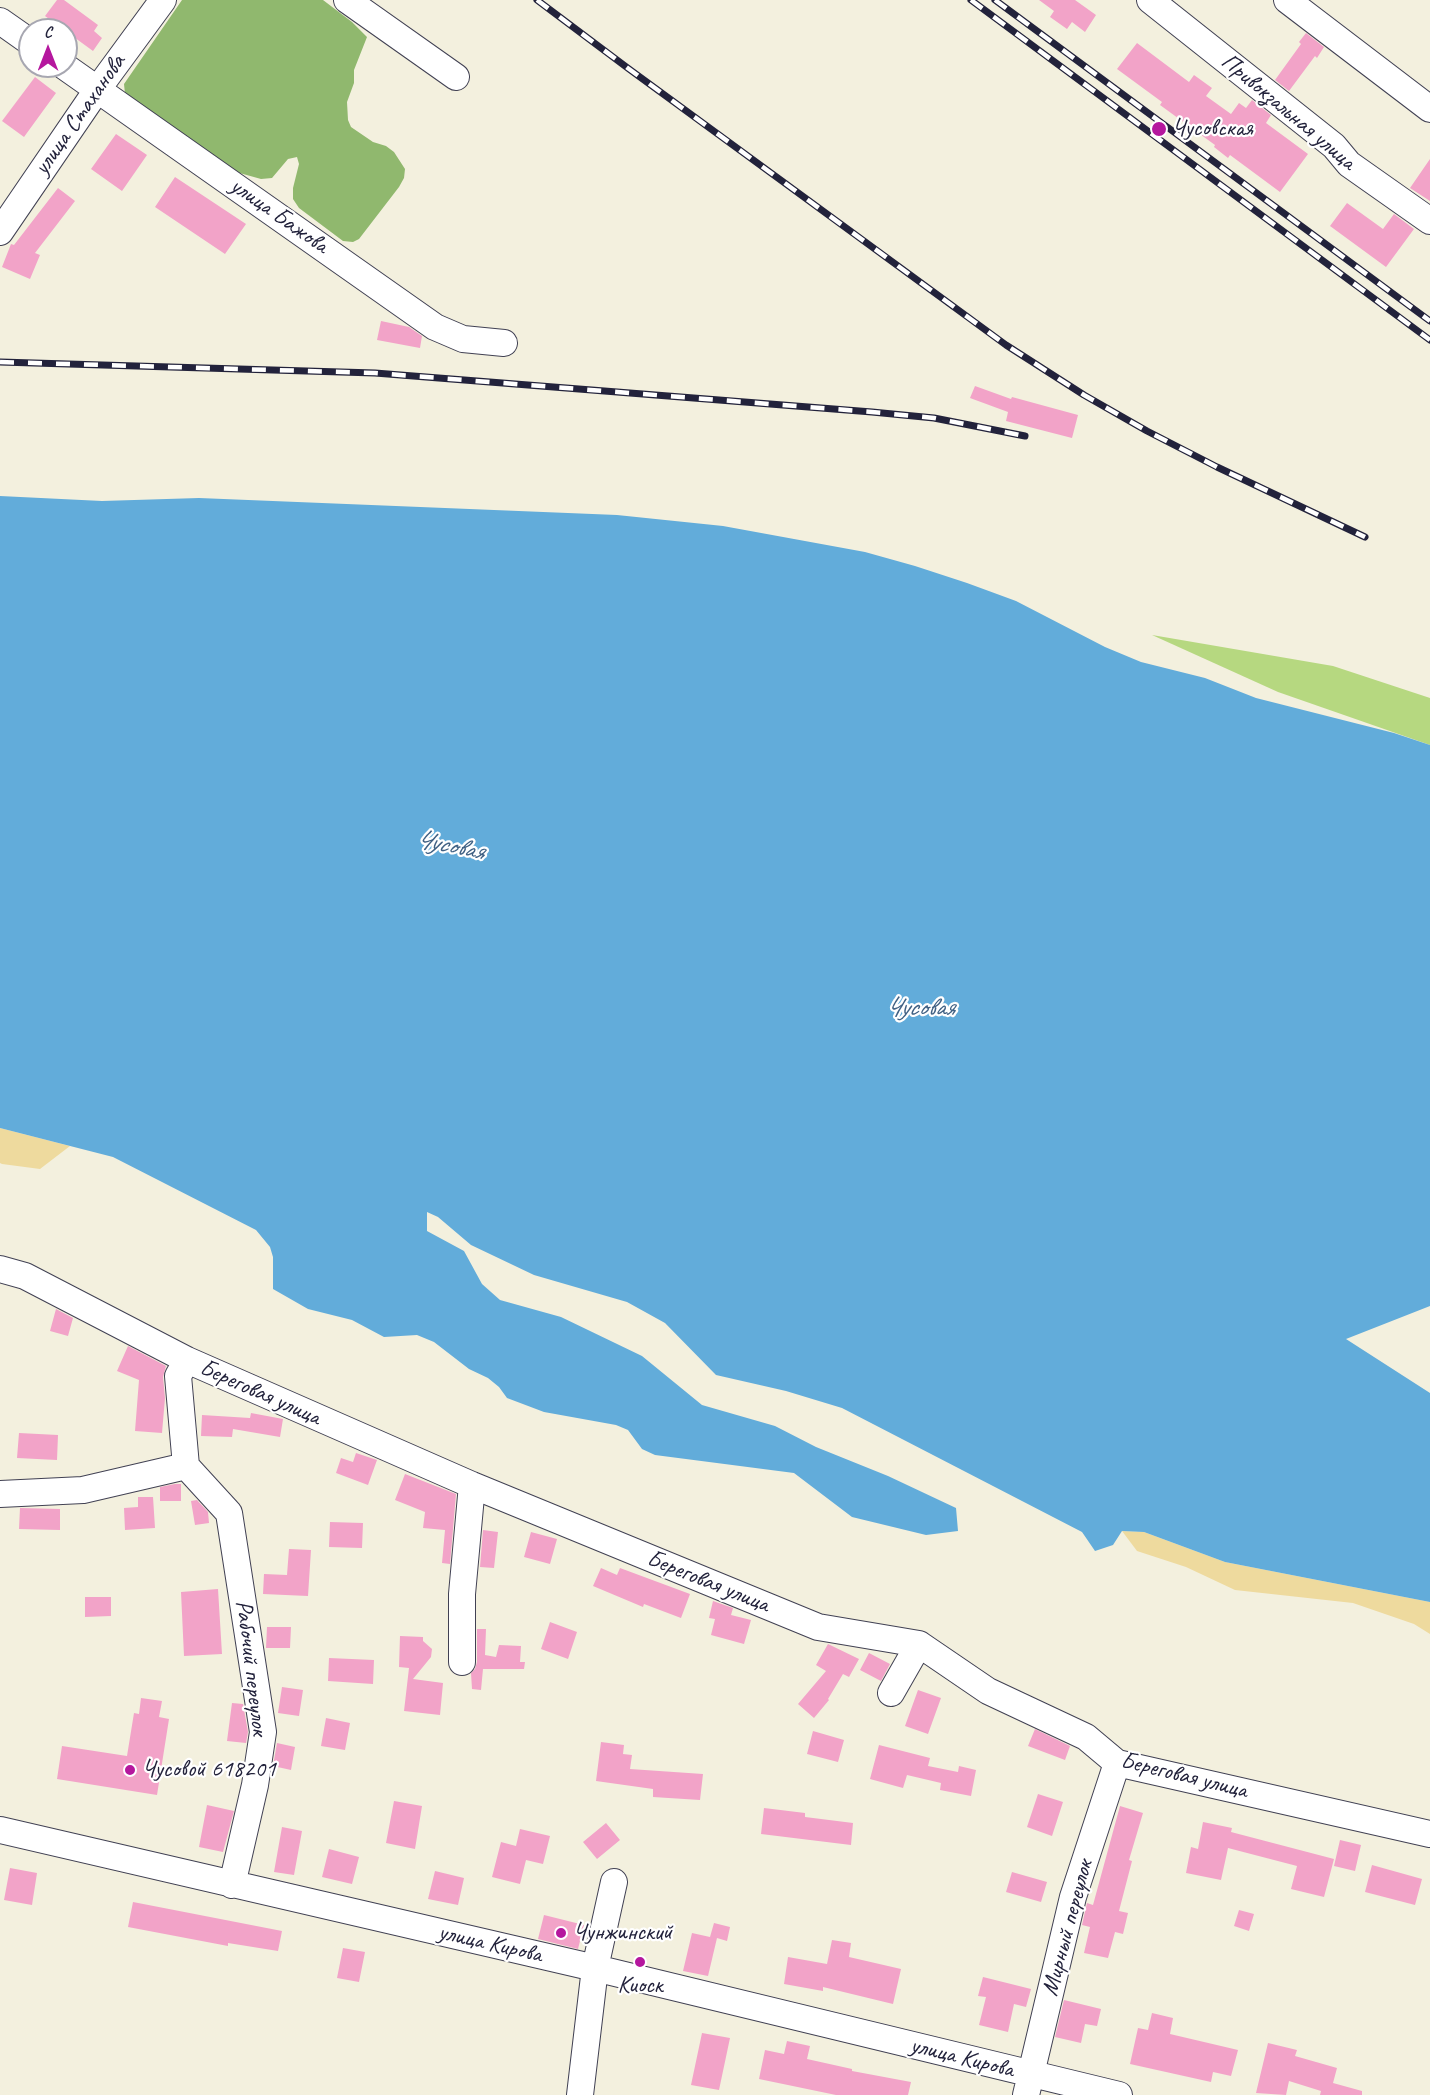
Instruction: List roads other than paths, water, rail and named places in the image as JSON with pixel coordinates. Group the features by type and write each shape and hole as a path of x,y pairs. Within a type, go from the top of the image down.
{"street":[{"name":"улица Стаханова","path":"0,232 97,90 163,0"},
{"path":"347,0 456,77"},
{"name":"Привокзальная улица","path":"1150,0 1334,146 1349,164 1430,221"},
{"path":"1287,0 1430,109"},
{"path":"0,21 18,34"},
{"name":"улица Бажова","path":"78,76 435,327 464,339 504,343"},
{"name":"Береговая улица","path":"0,1269 25,1276 187,1360 472,1485 818,1627 919,1644 988,1691 1086,1737 1118,1763 1430,1834"},
{"path":"0,1494 83,1490 186,1466 177,1376 187,1360"},
{"name":"Рабочий переулок","path":"186,1466 229,1513 263,1732 255,1785 232,1885"},
{"path":"462,1662 462,1594 472,1485"},
{"path":"891,1694 919,1644"},
{"name":"Мирный переулок","path":"1029,2085 1073,1897 1118,1763"},
{"name":"улица Кирова","path":"0,1830 595,1968 1029,2085 1119,2095"},
{"path":"580,2095 595,1968 614,1882"}],"water":[{"name":"Чусовая","path":"0,496 102,501 199,498 617,515 723,526 865,552 915,566 1016,601 1105,647 1141,662 1205,678 1256,698 1394,733 1430,745 1430,1306 1346,1339 1430,1393 1430,1602 1225,1562 1144,1532 1122,1531 1113,1545 1095,1551 1082,1532 842,1408 786,1391 716,1375 665,1323 627,1302 534,1275 471,1245 438,1217 427,1212 427,1231 464,1251 482,1284 500,1300 561,1317 642,1356 702,1405 775,1426 816,1447 888,1476 956,1508 958,1531 926,1535 852,1517 794,1473 655,1455 642,1449 628,1430 616,1425 544,1412 507,1398 488,1378 469,1369 434,1342 417,1335 384,1337 352,1320 308,1309 273,1289 273,1257 270,1247 256,1230 113,1157 0,1128"}],"railway":[{"path":"537,0 1006,345 1084,395 1147,431 1365,537"},
{"path":"971,0 1430,340"},
{"path":"995,0 1430,321"},
{"path":"0,362 375,373 934,418 1025,436"}],"place":[{"name":"Чусовская","path":"1159,129"},
{"name":"Чусовой 618201","path":"130,1770"},
{"name":"Чунжинский","path":"561,1933"},
{"name":"Киоск","path":"640,1962"}]}
